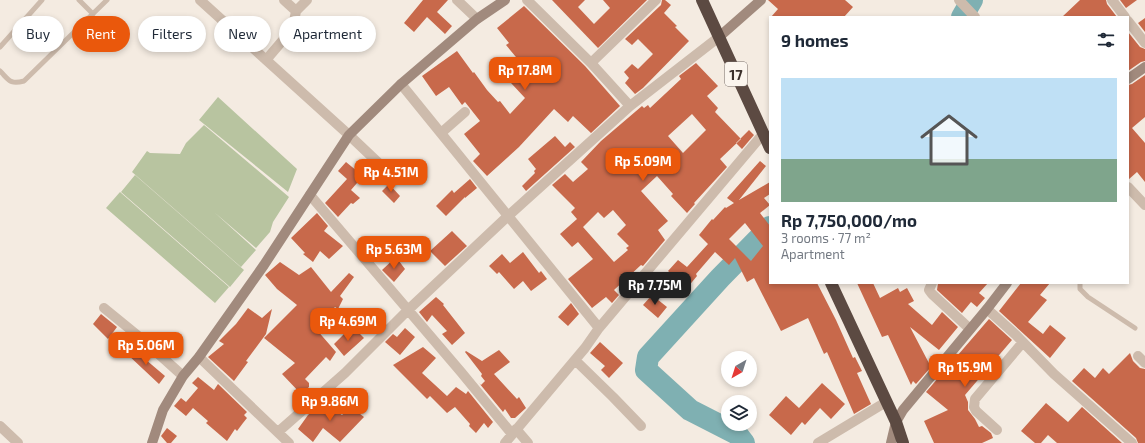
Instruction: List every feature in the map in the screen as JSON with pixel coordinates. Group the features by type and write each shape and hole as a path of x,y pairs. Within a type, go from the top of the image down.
{"highway":[{"name":"17","path":"702,0 769,146"},
{"path":"831,284 896,422 904,443"}],"street":[{"path":"200,0 388,172"},
{"path":"284,0 296,11"},
{"path":"266,60 289,34 293,27 296,11 307,0"},
{"path":"457,0 477,20"},
{"path":"152,443 163,410 183,376 264,265 349,135 401,84 477,20 505,0"},
{"path":"527,0 591,63 630,106"},
{"path":"591,63 656,0"},
{"path":"278,432 346,373 408,310 508,216 630,106 719,37 760,0"},
{"path":"1112,0 1124,16"},
{"path":"959,1 974,16"},
{"path":"1129,22 1145,43"},
{"path":"1129,79 1145,67"},
{"path":"401,84 599,328"},
{"path":"441,133 466,112"},
{"path":"505,443 575,360 599,328 763,134"},
{"path":"1129,188 1143,200"},
{"path":"310,195 461,372 514,432 528,443"},
{"path":"932,284 929,290 932,294 970,329"},
{"path":"891,443 896,422 904,410 1006,284"},
{"path":"104,308 183,376"},
{"path":"987,309 1023,342 1054,374 1132,443"},
{"path":"997,430 976,411 974,407 975,399 1023,342"},
{"path":"198,357 289,443"},
{"path":"575,360 641,426"},
{"path":"818,443 886,402"},
{"path":"0,426 18,443"}],"lane":[{"path":"0,46 42,0"},
{"path":"79,0 93,14"},
{"path":"0,71 11,82 17,83 24,81 107,0"},
{"path":"1080,284 1080,289 1088,297 1135,328"}],"green space":[{"path":"218,97 297,169 288,192 199,120"},
{"path":"204,125 289,197 273,222 270,232 256,248 214,212 256,250 241,267 132,172 147,151 150,153 180,154 186,143"},
{"path":"135,175 244,270 230,287 121,192"},
{"path":"120,192 229,287 215,303 106,208"}],"building":[{"path":"423,0 448,0 437,12 452,26 445,34 427,17 414,32 404,23"},
{"path":"552,0 585,0 578,7 594,24 610,8 603,0 647,0 598,48"},
{"path":"662,0 665,0 671,5 664,13 689,41 643,88 635,94 625,83 629,78 624,72 632,64 638,69 653,54 638,39 632,45 625,39 661,5"},
{"path":"768,0 845,0 853,7 845,16 772,16 778,9"},
{"path":"1080,0 1106,0 1107,4 1116,16 1063,16"},
{"path":"1120,0 1137,0 1126,8"},
{"path":"524,6 585,66 620,106 591,133 573,116 568,122 554,109 519,147 487,176 473,161 480,154 464,134 480,121 465,102 462,105 449,87 436,96 422,76 457,51 487,90 498,102 500,101 510,114 525,98 511,83 526,69 506,45 509,43 497,28"},
{"path":"1145,18 1145,32 1138,23"},
{"path":"1129,33 1140,47 1145,49 1145,61 1129,70"},
{"path":"696,63 718,86 707,96 718,108 715,112 741,139 720,159 727,167 694,203 695,204 687,213 671,196 673,194 657,176 641,191 668,221 658,230 665,240 643,266 641,265 614,290 619,295 612,303 606,297 592,308 568,279 593,259 578,242 572,247 560,234 577,219 571,212 575,208 552,185 565,174 573,182 588,169 581,162 601,141 642,106 644,108 648,105 650,108 681,79 679,76","holes":["692,114 706,130 683,153 668,136","613,210 626,225 617,234 629,246 626,248 628,250 614,262 583,227 598,212 604,218"]},
{"path":"1145,75 1145,117 1132,128 1145,143 1145,182 1137,172 1129,179 1129,85"},
{"path":"749,130 754,135 742,149 736,143"},
{"path":"555,136 565,147 570,142 575,147 526,191 522,186 535,173 534,171 536,169 528,159"},
{"path":"760,161 766,166 739,200 769,183 769,195 764,198 769,206 760,213 769,225 769,284 818,284 853,358 855,357 862,371 857,373 871,404 854,414 827,352 824,354 808,318 781,331 754,278 747,282 735,258 729,265 715,252 696,274 697,276 687,288 668,271 678,260 687,267 708,244 699,235 712,219 713,220 725,207 726,208 734,203 727,198","holes":["745,223 763,246 751,261 729,239"]},
{"path":"346,162 363,176 351,190 360,198 353,204 351,203 338,217 325,203 347,179 338,171"},
{"path":"470,179 477,188 465,197 446,216 436,206 452,190 454,193"},
{"path":"389,184 400,196 394,203 382,191"},
{"path":"317,213 328,226 324,231 343,246 329,259 320,251 313,262 303,254 305,253 291,238"},
{"path":"452,231 467,246 445,266 430,251"},
{"path":"523,252 539,273 541,271 547,279 531,291 523,281 514,289 499,272 497,274 489,266 502,254 510,263"},
{"path":"396,257 405,269 394,282 382,270"},
{"path":"280,262 299,275 311,267 331,292 349,273 354,277 340,296 343,299 338,309 335,307 316,329 336,352 330,361 326,357 305,379 309,383 309,387 301,394 282,374 295,363 264,338 297,305 277,289 265,275"},
{"path":"857,284 873,284 880,298 898,288 900,292 907,288 914,301 908,304 932,325 942,312 958,327 939,350 910,327 931,367 916,384 913,381 911,385 888,335 882,337"},
{"path":"938,284 987,284 979,293 985,298 977,307 971,302 962,313 937,290"},
{"path":"1020,284 1049,284 1040,295 1047,300 1028,322 1043,334 1050,325 1066,338 1050,358 999,311"},
{"path":"652,295 667,307 658,318 643,305"},
{"path":"436,297 444,304 443,305 465,333 452,345 442,334 447,331 432,315 427,322 419,312"},
{"path":"571,303 579,314 568,326 558,317"},
{"path":"248,308 262,318 272,309 266,334 246,361 248,362 234,381 208,357 224,344 219,341 236,324"},
{"path":"101,314 117,327 108,339 93,324"},
{"path":"989,319 1012,340 965,395 968,402 968,410 979,427 982,426 991,433 993,438 982,443 934,443 924,421 948,410 926,392"},
{"path":"405,328 415,337 400,355 385,342 393,334 397,337"},
{"path":"356,330 364,338 344,356 334,344 346,332 350,337"},
{"path":"168,337 183,349 171,356 160,347"},
{"path":"600,342 623,363 609,378 601,370 605,366 590,353"},
{"path":"423,347 436,358 422,373 447,396 456,387 466,394 468,391 493,422 488,428 484,423 476,433 455,407 447,413 430,396 427,399 393,365"},
{"path":"132,348 165,376 159,384 127,354"},
{"path":"499,350 510,362 494,374 517,399 519,397 526,408 515,418 511,418 505,409 503,412 479,383 481,385 485,381 481,376 482,374 465,352 466,351 482,361"},
{"path":"1130,353 1133,361 1140,368 1145,369 1145,443 1138,443 1136,438 1072,381 1084,368 1095,378 1103,368 1109,374"},
{"path":"198,377 214,390 218,384 247,412 244,415 247,418 237,431 235,429 227,441 206,423 208,421 193,408 186,416 174,406 181,398 186,402 198,388 192,383"},
{"path":"822,383 845,404 831,419 820,408 805,425 802,422 791,435 769,415 786,396 799,408"},
{"path":"322,402 342,415 351,407 364,417 340,442 323,428 313,442 298,429 308,415"},
{"path":"1046,403 1068,422 1082,407 1122,443 1057,443 1048,435 1041,443 1035,443 1021,431"},
{"path":"167,428 177,436 171,443 167,443 161,436"}],"waterway":[{"path":"963,16 972,0"},
{"path":"744,443 737,434 690,410 646,370 648,357 720,278 769,228"}]}
